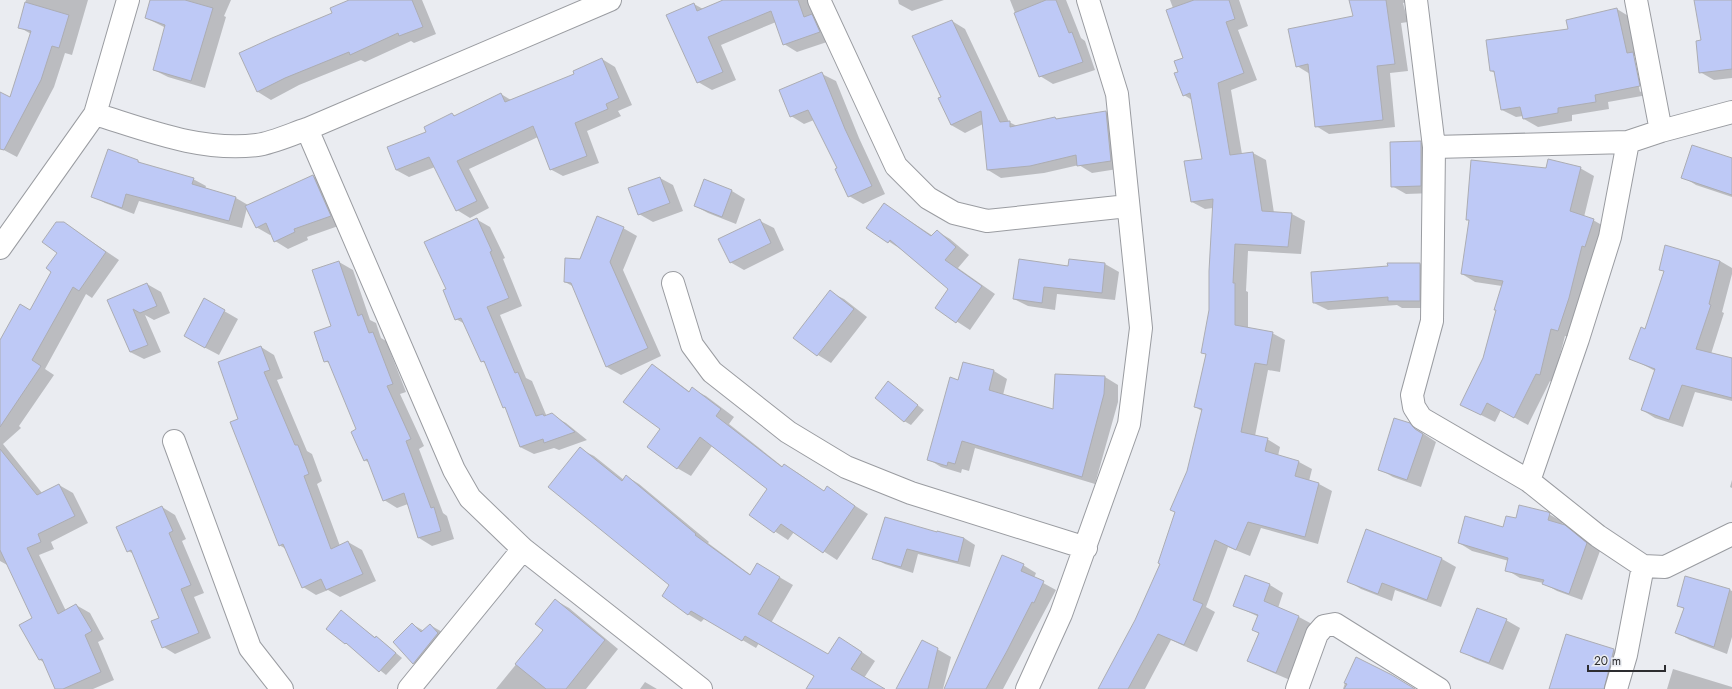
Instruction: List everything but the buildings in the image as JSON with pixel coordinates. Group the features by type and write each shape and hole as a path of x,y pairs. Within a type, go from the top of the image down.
{"street":[{"path":"0,248 95,114 128,0"},
{"path":"95,114 158,134 210,146 258,145 307,129 610,0"},
{"path":"819,0 896,166 928,198 954,213 987,221 1128,206"},
{"path":"1027,689 1061,614 1086,548 1129,424 1140,328 1116,94 1088,0"},
{"path":"1416,0 1434,147 1432,321 1412,395 1414,406 1421,418 1529,481 1598,536 1643,566 1665,567 1732,534"},
{"path":"1636,0 1661,131"},
{"path":"1434,147 1628,142 1661,131 1732,112"},
{"path":"307,129 454,470 470,498 523,549 701,689"},
{"path":"1529,481 1578,339 1610,237 1628,142"},
{"path":"673,283 692,345 712,372 788,432 846,467 911,493 1086,548"},
{"path":"174,441 250,648 282,689"},
{"path":"409,689 523,549"},
{"path":"1616,689 1626,655 1643,566"},
{"path":"1297,689 1318,634 1324,626 1335,624 1440,689"}]}
